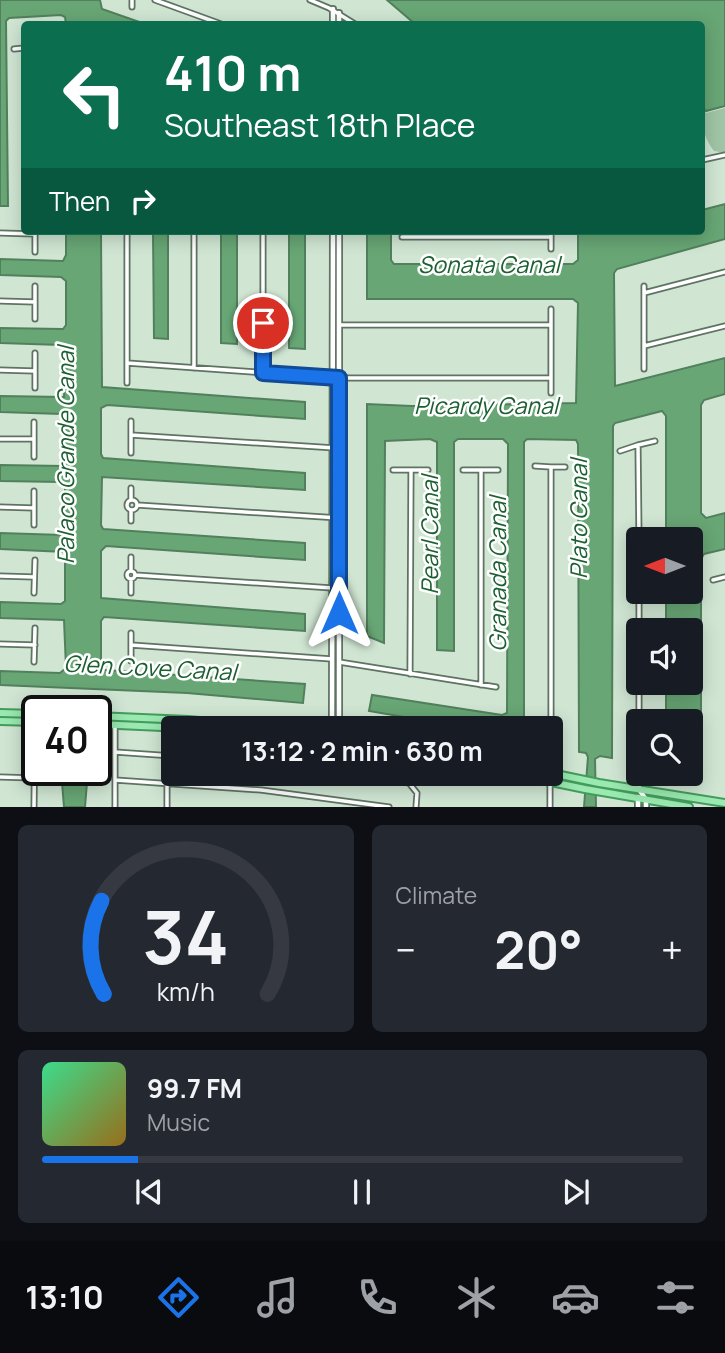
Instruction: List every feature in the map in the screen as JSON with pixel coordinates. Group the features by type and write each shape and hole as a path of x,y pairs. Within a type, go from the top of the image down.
{"main road":[{"path":"0,713 21,714"},
{"path":"115,716 161,719"},
{"path":"0,721 21,722"},
{"path":"112,725 161,727"},
{"path":"563,776 599,792 643,802 690,807"},
{"path":"563,783 599,783 725,803"}],"street":[{"path":"132,0 132,6"},
{"path":"155,0 213,21"},
{"path":"310,0 333,9 351,21"},
{"path":"332,21 333,9"},
{"path":"339,13 339,21"},
{"path":"15,49 21,48"},
{"path":"705,159 725,155"},
{"path":"0,233 21,232"},
{"path":"35,235 35,252"},
{"path":"127,235 127,383"},
{"path":"194,235 194,368"},
{"path":"263,235 263,373"},
{"path":"333,235 336,325"},
{"path":"339,235 336,325 336,588 340,716"},
{"path":"402,237 551,237 551,249"},
{"path":"644,293 725,272"},
{"path":"35,286 35,319"},
{"path":"644,286 644,369"},
{"path":"0,301 35,302"},
{"path":"551,309 551,393"},
{"path":"336,325 551,325"},
{"path":"644,346 725,326"},
{"path":"35,353 35,388"},
{"path":"127,363 336,377 551,378"},
{"path":"0,370 35,371"},
{"path":"131,421 131,453"},
{"path":"34,422 34,457"},
{"path":"131,435 336,448"},
{"path":"0,439 34,439"},
{"path":"620,451 656,441"},
{"path":"638,446 639,527"},
{"path":"535,466 565,467"},
{"path":"551,467 551,716"},
{"path":"393,470 428,470"},
{"path":"410,674 411,470"},
{"path":"463,470 498,470"},
{"path":"481,470 481,685"},
{"path":"131,488 131,500 127,504 131,510 131,522"},
{"path":"34,491 34,525"},
{"path":"131,500 137,505"},
{"path":"131,510 137,505 336,518"},
{"path":"0,507 34,508"},
{"path":"131,557 131,571 127,575 131,579 131,593"},
{"path":"34,593 35,560"},
{"path":"131,571 135,575 336,588"},
{"path":"131,579 135,575"},
{"path":"0,576 34,577"},
{"path":"713,580 725,577"},
{"path":"332,716 336,588"},
{"path":"34,628 34,662"},
{"path":"131,634 131,661"},
{"path":"0,644 35,645"},
{"path":"131,645 332,659 496,687"},
{"path":"115,716 115,807"},
{"path":"115,751 161,755"},
{"path":"0,777 21,778"},
{"path":"115,780 161,783"},
{"path":"34,786 34,807"},
{"path":"167,786 167,807"},
{"path":"219,786 389,807"},
{"path":"411,786 417,793 416,807"},
{"path":"550,786 550,807"},
{"path":"638,807 643,802 639,789"}],"shaded area":[{"path":"725,108 725,153 714,151 707,140 705,112"}],"water":[{"path":"0,0 100,0 102,9 136,21 66,21 61,15 9,18 6,21 8,206 0,206"},
{"path":"387,0 725,0 725,106 705,110 705,21 412,21"},
{"path":"725,204 725,239 617,269 614,273 615,386 725,358 725,394 704,400 701,405 701,513 706,518 725,513 725,549 704,554 704,527 666,527 666,416 662,411 615,423 612,758 600,756 595,759 596,807 584,807 588,757 586,753 579,752 576,440 527,439 524,442 524,716 398,716 369,711 372,695 502,715 507,713 508,444 503,439 458,439 454,442 454,651 437,650 437,442 430,439 385,441 384,643 367,636 367,404 412,406 576,403 578,303 573,299 367,299 367,235 391,235 391,260 394,264 573,264 578,260 578,235 705,235 705,209"},
{"name":"Palaco Grande Canal","path":"66,235 101,235 102,387 305,402 305,419 107,405 101,408 103,458 305,473 305,490 102,477 103,529 305,543 305,560 106,546 101,551 101,598 305,614 305,631 104,617 101,621 101,667 105,670 305,684 303,703 187,693 0,685 0,671 60,673 66,668 64,620 0,618 0,602 61,604 65,601 65,552 0,549 0,533 63,535 65,485 61,482 0,481 0,465 64,466 65,417 62,414 0,412 0,396 64,397 66,350 61,345 0,343 0,328 63,329 66,325 66,281 61,277 0,275 0,259 63,261 66,255"},
{"path":"153,235 168,235 168,339 154,338"},
{"path":"221,235 237,235 237,344 221,343"},
{"path":"289,235 305,235 305,349 289,348"},
{"path":"666,604 701,604 701,618 666,618"},
{"path":"666,695 701,695 701,709 666,709"},
{"path":"62,786 87,786 85,807 64,807"}],"route":[{"path":"263,323 263,373 339,378 339,613"}],"water label":[{"name":"Sonata Canal","path":"489,264"},
{"name":"Picardy Canal","path":"486,405"},
{"name":"Plato Canal","path":"578,519"},
{"name":"Pearl Canal","path":"429,535"},
{"name":"Granada Canal","path":"497,574"},
{"name":"Glen Cove Canal","path":"150,667"}]}
